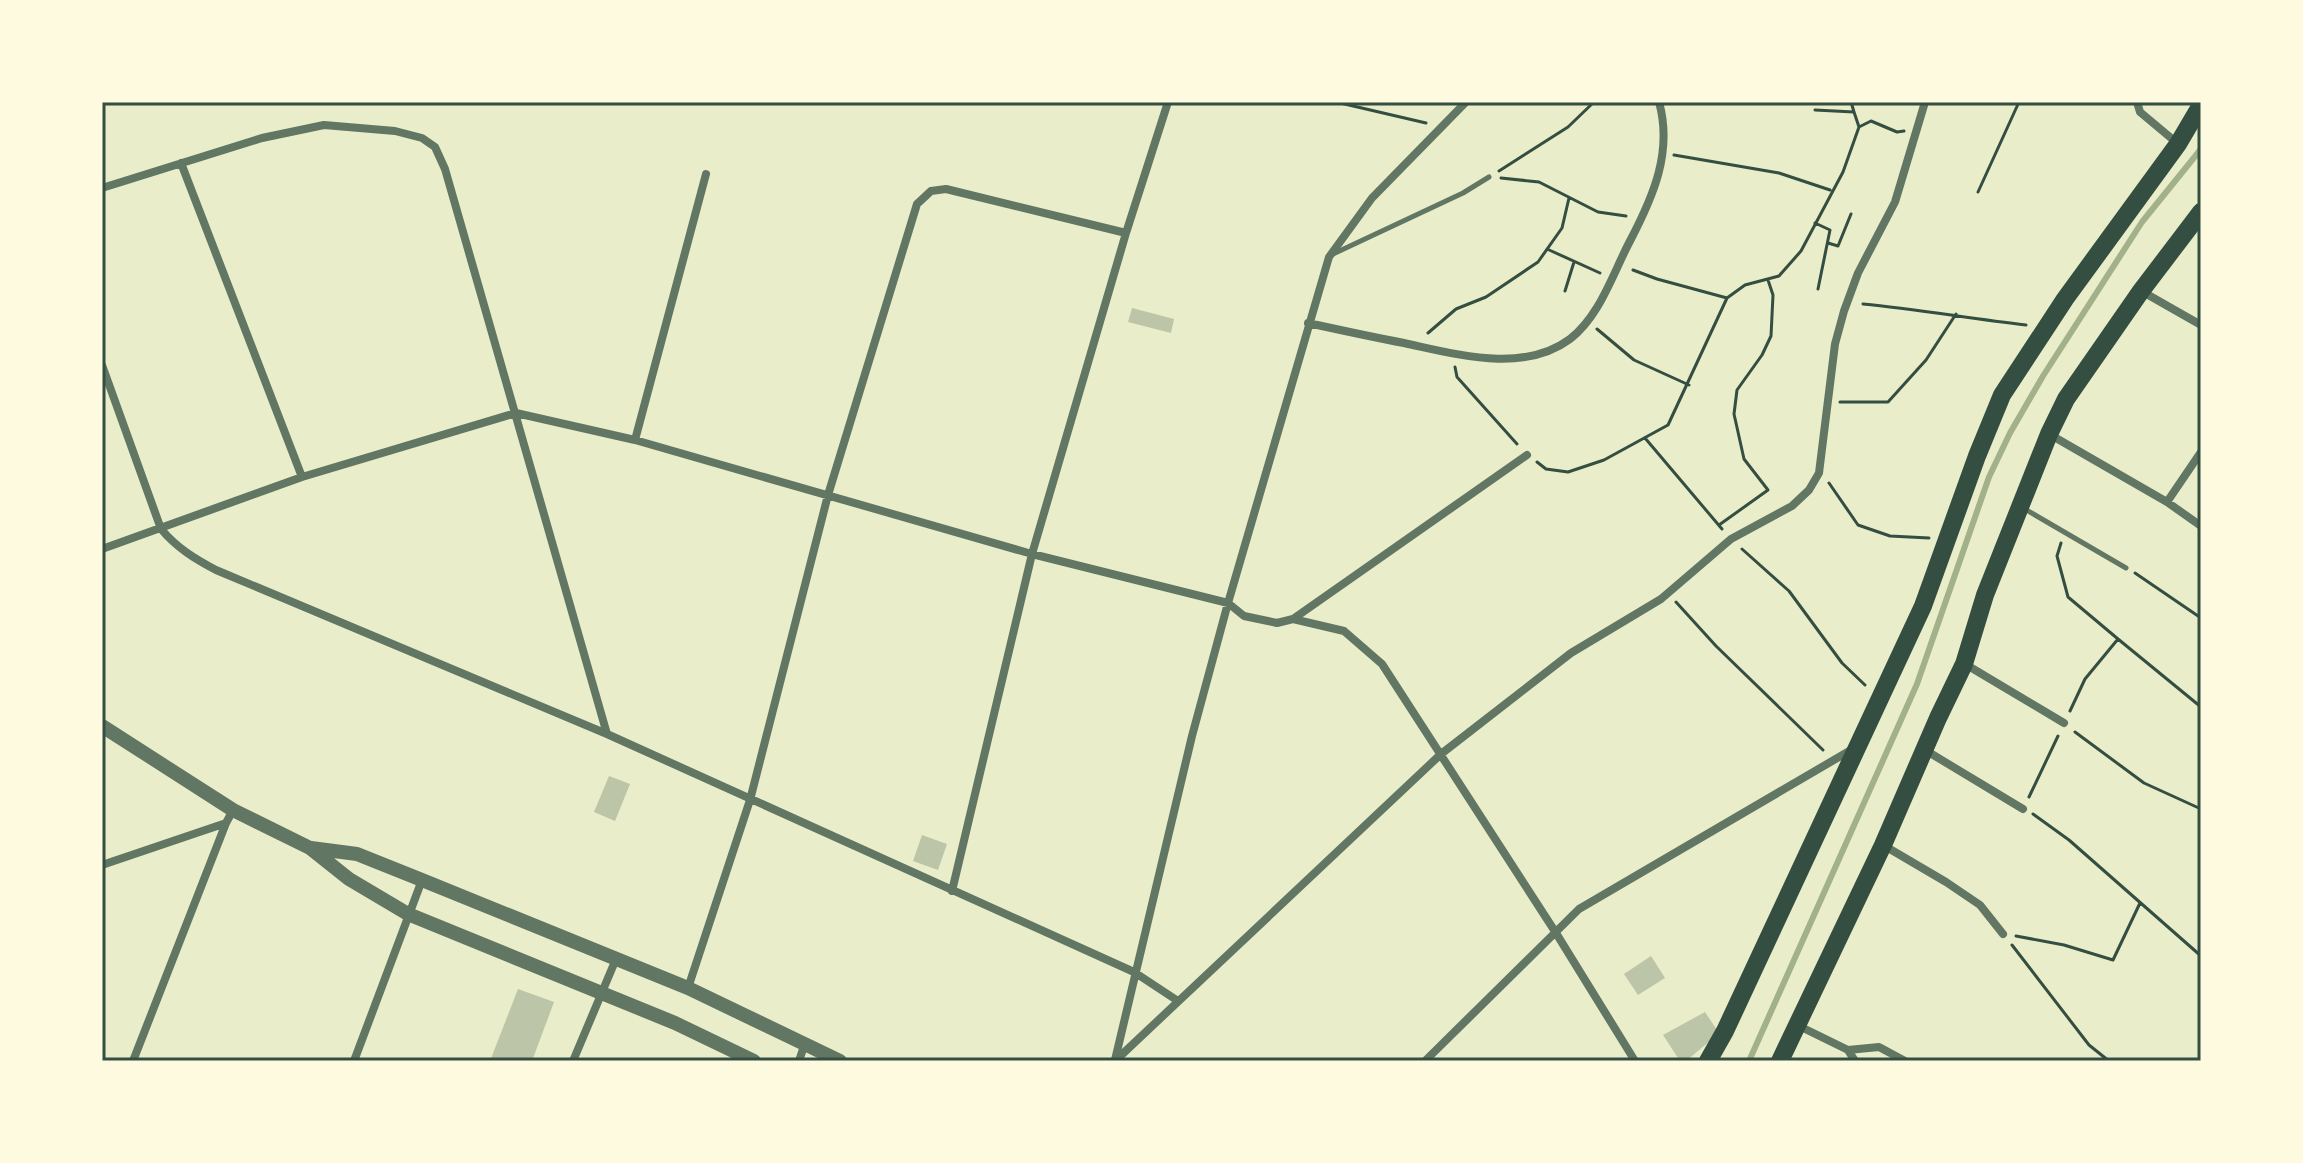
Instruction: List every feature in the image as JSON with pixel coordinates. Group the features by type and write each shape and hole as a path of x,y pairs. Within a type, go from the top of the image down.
{"main road":[{"path":"1708,1061 1923,606 2002,395 2178,144 2201,105"},
{"path":"1780,1061 1883,845 1964,664 1985,595 2066,399 2141,291 2201,212"}],"street":[{"path":"952,891 1032,554 1126,233 1168,102"},
{"path":"1115,1061 1192,736 1329,257 1366,206 1466,102"},
{"path":"1308,323 1476,358 1517,358 1544,353 1569,340 1588,321 1654,195 1663,153 1664,120 1659,102"},
{"path":"1115,1061 1441,754 1571,653 1668,593 1731,539 1792,506 1809,490 1820,465 1835,344 1847,303 1858,273 1895,202 1925,102"},
{"path":"2137,102 2140,112 2178,144"},
{"path":"102,188 262,138 324,125 395,131 422,138 435,147 445,169 607,734"},
{"path":"181,163 302,477"},
{"path":"635,440 706,174"},
{"path":"688,988 750,800 828,495 917,204 931,191 946,189 1126,233"},
{"path":"2141,291 2201,325"},
{"path":"102,365 161,529 172,543 189,555 216,570 607,734 1134,972 1178,1001"},
{"path":"102,549 302,477 516,413 635,440 1032,554 1228,603 1244,616 1277,623 1293,619 1527,455"},
{"path":"2049,434 2167,502 2201,526"},
{"path":"2167,502 2201,452"},
{"path":"1293,619 1344,631 1382,664 1635,1061"},
{"path":"1964,664 2064,723"},
{"path":"102,726 230,816 310,848 357,854 422,880 688,988 840,1061"},
{"path":"1425,1061 1579,909 1859,745"},
{"path":"1925,750 2023,809"},
{"path":"102,865 230,816"},
{"path":"133,1061 230,816"},
{"path":"1883,845 1980,905 2003,934"},
{"path":"310,848 349,879 408,914 675,1023 754,1061"},
{"path":"354,1061 422,880"},
{"path":"573,1061 616,959"},
{"path":"1796,1025 1848,1050 1879,1047 1905,1061"},
{"path":"799,1061 804,1046"},
{"path":"1848,1050 1855,1061"}],"lane":[{"path":"1329,257 1463,193 1489,177"},
{"path":"2020,506 2126,568"}],"path":[{"path":"1336,102 1442,126"},
{"path":"1489,177 1559,133 1594,102"},
{"path":"1453,353 1457,377 1527,455 1546,469 1568,472 1604,460 1668,425 1727,298 1745,285 1779,276 1801,251 1843,172 1859,127 1851,102"},
{"path":"1978,192 2019,102"},
{"path":"1815,110 1854,112"},
{"path":"1859,127 1871,121 1897,132 1905,130 1909,122"},
{"path":"1663,153 1779,173 1832,191"},
{"path":"1489,177 1539,182 1598,212 1641,220"},
{"path":"1415,345 1456,309 1486,297 1538,262 1562,228 1569,198"},
{"path":"1828,243 1838,246 1851,214"},
{"path":"1815,223 1830,230 1818,289"},
{"path":"1547,249 1599,274"},
{"path":"1565,291 1574,262"},
{"path":"1618,264 1657,279 1727,298"},
{"path":"1719,525 1768,490 1744,459 1734,414 1737,390 1762,355 1771,336 1773,295 1768,280"},
{"path":"1847,303 2047,327"},
{"path":"1829,402 1888,402 1926,360 1956,314"},
{"path":"1588,321 1634,360 1689,385"},
{"path":"1645,438 1731,539 1789,591 1842,663 1865,685 1884,691"},
{"path":"1820,465 1836,497 1858,525 1890,536 1948,536"},
{"path":"2065,532 2057,556 2068,597 2201,707"},
{"path":"2126,568 2201,618"},
{"path":"1668,593 1716,646 1834,760"},
{"path":"2023,809 2085,679 2118,639"},
{"path":"2064,723 2144,783 2201,809"},
{"path":"2043,821 2201,956"},
{"path":"2031,939 2113,960 2140,903"},
{"path":"2003,934 2089,1045 2109,1061"}],"building":[{"path":"1132,308 1174,319 1171,333 1128,322"},
{"path":"609,776 630,784 615,821 594,812"},
{"path":"922,835 947,844 938,870 913,861"},
{"path":"1651,956 1665,978 1638,995 1624,974"},
{"path":"518,989 554,1002 532,1061 490,1061"},
{"path":"1705,1012 1717,1030 1711,1040 1686,1061 1680,1061 1663,1035"}],"waterway":[{"path":"1749,1061 1917,684 1989,477 2010,433 2142,222 2201,149"}]}
